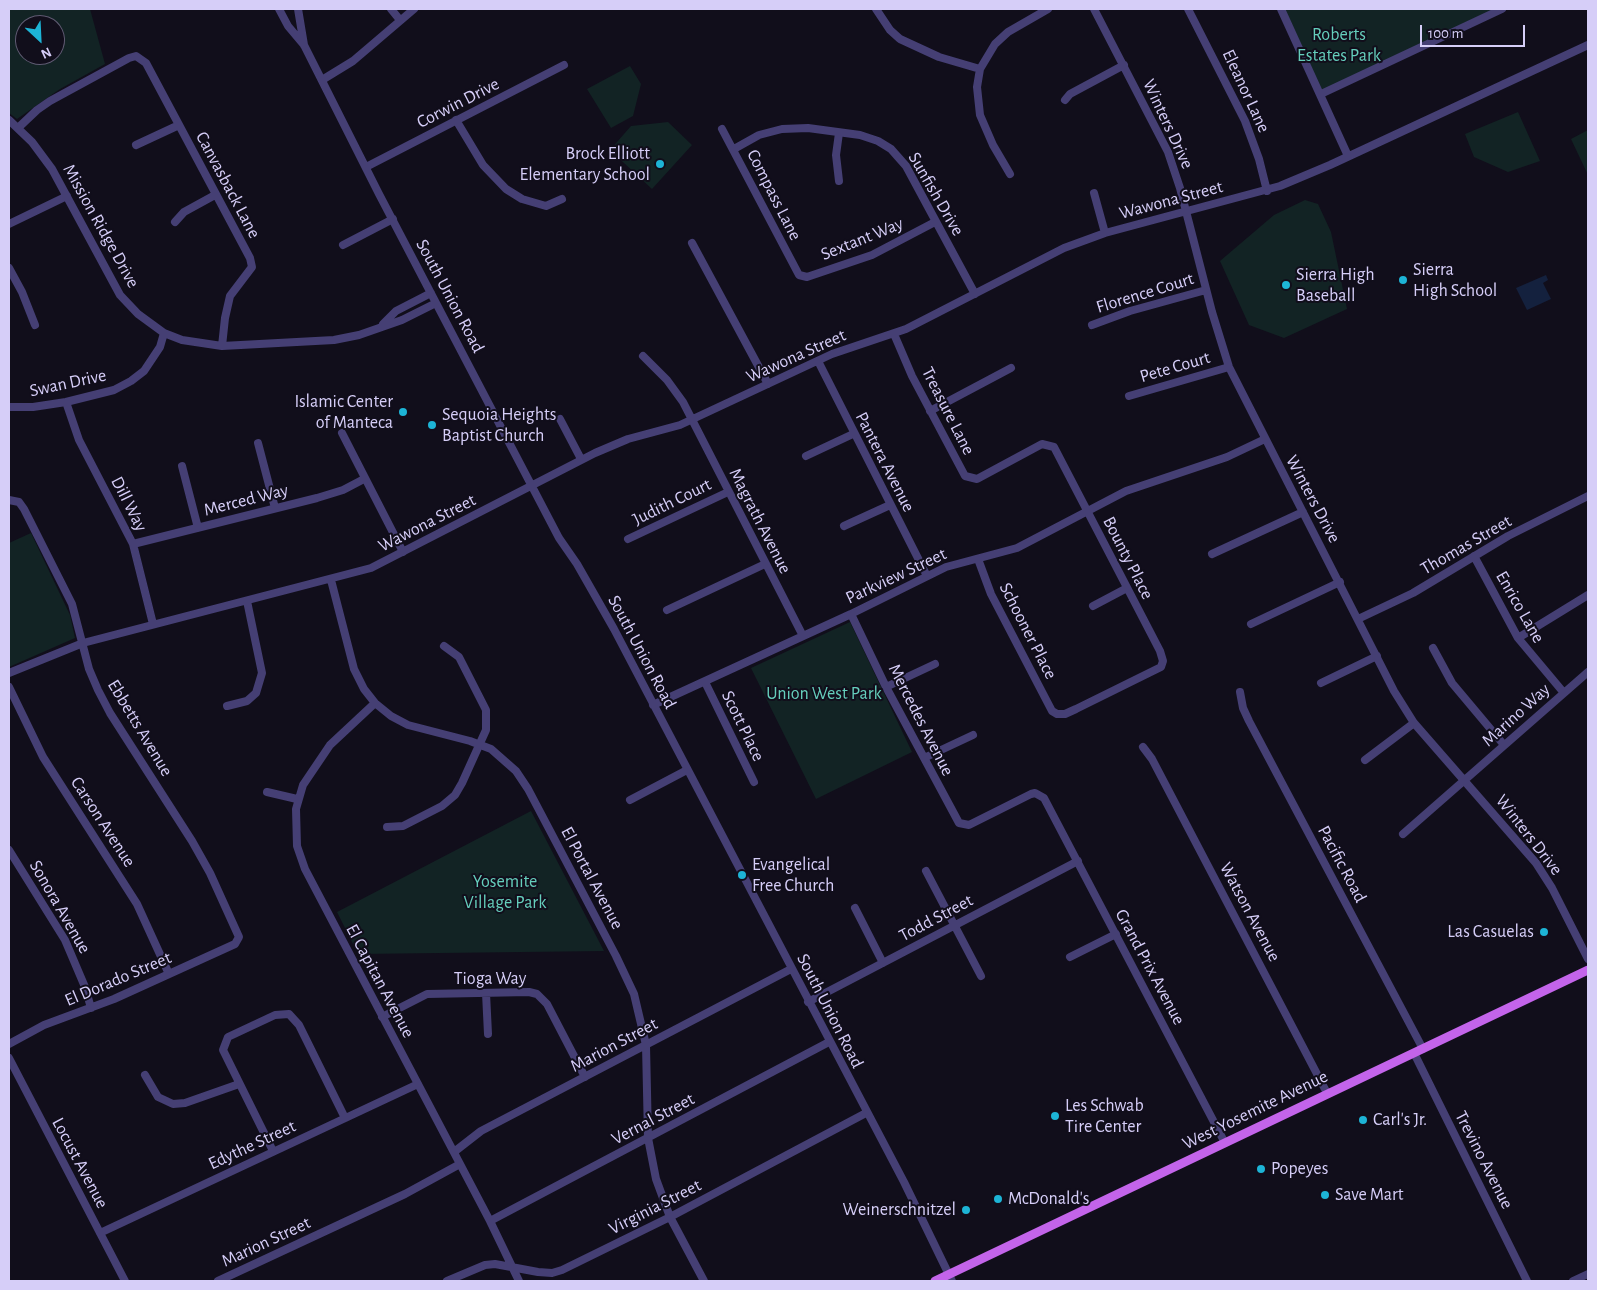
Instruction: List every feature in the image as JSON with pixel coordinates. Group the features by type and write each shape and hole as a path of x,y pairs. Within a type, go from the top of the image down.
{"main road":[{"name":"West Yosemite Avenue","path":"936,1281 951,1278 1327,1093 1588,970"}],"street":[{"name":"South Union Road","path":"278,9 288,26 304,46 559,538 578,564 614,629 866,1113 903,1180 951,1278"},
{"name":"South Union Road","path":"298,9 304,46"},
{"path":"391,9 400,20"},
{"path":"322,80 354,61 414,9"},
{"path":"876,9 890,30 900,39 939,57 980,69"},
{"path":"1010,174 993,145 980,115 977,87 980,69 995,44 1008,32 1048,9"},
{"name":"Winters Drive","path":"1094,9 1168,152 1229,367 1340,582 1394,692 1414,723 1536,862 1552,888 1588,959"},
{"name":"Eleanor Lane","path":"1188,9 1245,121 1259,159 1266,190"},
{"path":"1281,9 1348,156"},
{"path":"1321,94 1502,9"},
{"name":"Wawona Street","path":"9,673 83,643 331,580 371,568 581,460 628,438 693,420 842,350 894,334 1064,248 1105,233 1266,190 1348,156 1588,45"},
{"name":"Canvasback Lane","path":"18,128 29,116 50,101 124,61 136,56 146,63 250,258 252,267 230,296 222,346"},
{"name":"Corwin Drive","path":"366,167 564,65"},
{"path":"1065,100 1070,94 1124,65"},
{"name":"Mission Ridge Drive","path":"9,120 32,142 52,169 120,295 138,314 164,333 182,340 222,346 334,340 359,335 402,320 436,303"},
{"path":"456,120 483,165 506,189 522,199 546,206 562,199"},
{"path":"136,146 178,125"},
{"name":"Sunfish Drive","path":"734,149 759,135 782,129 808,128 860,135 878,141 897,154 915,180 935,222 975,294"},
{"name":"Compass Lane","path":"722,129 799,275"},
{"path":"839,133 836,155 839,181"},
{"path":"1094,193 1105,233"},
{"path":"175,222 184,212 215,195"},
{"path":"9,224 67,196"},
{"path":"343,245 393,220"},
{"name":"Sextant Way","path":"799,275 807,276 872,255 935,222"},
{"path":"692,242 768,384"},
{"path":"9,268 22,292 35,325"},
{"name":"Florence Court","path":"1092,325 1130,311 1206,290"},
{"name":"Mission Ridge Drive","path":"382,326 396,311 431,293"},
{"name":"Swan Drive","path":"9,407 32,407 66,402 114,390 131,381 150,364 164,333"},
{"name":"Treasure Lane","path":"894,334 930,411 964,476 970,479 977,479 1042,444 1054,447 1057,452"},
{"name":"Magrath Avenue","path":"643,356 667,380 693,420 802,636"},
{"name":"Pantera Avenue","path":"818,361 853,434 927,576"},
{"name":"Pete Court","path":"1129,396 1229,367"},
{"path":"930,411 1011,368"},
{"name":"Dill Way","path":"66,402 79,440 133,544 153,624"},
{"path":"560,419 581,460"},
{"path":"342,433 403,552"},
{"path":"806,456 853,434"},
{"name":"Parkview Street","path":"653,705 851,614 946,567 1017,548 1146,483 1226,457 1265,439"},
{"path":"258,443 275,508"},
{"name":"Bounty Place","path":"1057,452 1163,658 1161,667 1150,674"},
{"path":"182,466 198,528"},
{"name":"Merced Way","path":"133,544 326,496 364,479"},
{"name":"Judith Court","path":"628,539 728,492"},
{"name":"Thomas Street","path":"1358,619 1413,593 1508,536 1588,496"},
{"name":"Ebbetts Avenue","path":"12,500 24,509 72,604 98,690 210,872 239,933 238,940"},
{"path":"844,526 890,505"},
{"path":"1212,554 1303,512"},
{"name":"Enrico Lane","path":"1474,556 1518,638 1564,693"},
{"name":"Schooner Place","path":"978,559 991,594 1052,711 1057,714 1065,714 1150,674"},
{"path":"667,610 765,564"},
{"name":"El Portal Avenue","path":"331,580 354,669 364,689 375,703 390,716 408,725 481,745 502,757 516,771 528,789 634,994 646,1045 648,1138 656,1178 670,1217 704,1281"},
{"path":"1251,624 1340,582"},
{"path":"1093,606 1127,588"},
{"path":"1518,638 1588,595"},
{"path":"227,706 247,701 256,693 262,674 247,601"},
{"name":"Mercedes Avenue","path":"851,614 886,687 959,823 969,825 1031,794 1041,795 1048,806"},
{"path":"387,827 403,826 442,806 455,795 481,745 486,724 486,710 458,657 444,646"},
{"path":"1433,648 1452,683 1504,745"},
{"path":"1321,683 1377,656"},
{"path":"886,687 934,664"},
{"name":"Marino Way","path":"1404,834 1588,672"},
{"name":"Scott Place","path":"705,682 754,782"},
{"name":"Carson Avenue","path":"9,687 43,756 137,904 169,974"},
{"name":"Pacific Road","path":"1240,692 1246,715 1423,1049"},
{"name":"El Capitan Avenue","path":"375,703 330,745 312,768 297,799 296,835 305,869 454,1152 519,1281"},
{"path":"1365,760 1414,723"},
{"path":"924,758 973,735"},
{"name":"Watson Avenue","path":"1143,747 1157,768 1327,1093"},
{"path":"630,800 687,770"},
{"path":"267,792 297,799"},
{"name":"Grand Prix Avenue","path":"1048,806 1225,1143"},
{"name":"Sonora Avenue","path":"9,850 65,940 85,987 91,1008"},
{"name":"Todd Street","path":"808,1002 1078,861"},
{"path":"926,871 981,976"},
{"path":"855,908 884,963"},
{"path":"1070,957 1116,934"},
{"name":"El Dorado Street","path":"9,1044 44,1025 91,1008 169,974 235,944 238,940"},
{"name":"Marion Street","path":"454,1152 481,1131 792,969"},
{"name":"Tioga Way","path":"382,1017 427,994 529,992 543,998 585,1077"},
{"path":"486,993 488,1034"},
{"path":"273,1151 224,1055 225,1041 233,1034 275,1014 290,1014 299,1024 345,1118"},
{"name":"Vernal Street","path":"490,1222 829,1042"},
{"name":"Trevino Avenue","path":"1414,1053 1527,1281"},
{"name":"Locust Avenue","path":"9,1058 125,1281"},
{"path":"145,1075 158,1097 172,1104 185,1103 239,1084"},
{"name":"Edythe Street","path":"100,1233 418,1084"},
{"name":"Virginia Street","path":"448,1281 485,1265 495,1264 545,1273 562,1270 670,1217 866,1113"},
{"name":"Marion Street","path":"218,1281 405,1194 460,1164"},
{"path":"1574,1281 1588,1274"}],"green space":[{"path":"9,9 90,9 105,64 60,89 17,119 9,113"},
{"name":"Roberts Estates Park","path":"1281,9 1502,9 1321,94"},
{"path":"630,66 641,84 633,116 611,128 587,89"},
{"path":"1518,112 1540,161 1508,172 1474,157 1465,134"},
{"path":"668,122 692,145 652,189 610,150 631,126"},
{"path":"1588,130 1588,175 1571,139"},
{"name":"Sierra High Baseball","path":"1305,200 1318,204 1331,232 1347,309 1284,338 1249,325 1220,261 1274,215"},
{"path":"31,533 70,615 75,638 9,667 9,543"},
{"name":"Union West Park","path":"850,622 912,752 816,799 751,668"},
{"name":"Yosemite Village Park","path":"531,811 604,951 358,954 337,912"}],"water":[{"path":"1546,275 1548,280 1543,283 1551,299 1527,310 1516,288"}],"place":[{"name":"Brock Elliott Elementary School","path":"660,164"},
{"name":"Sierra High School","path":"1403,280"},
{"name":"Sierra High Baseball","path":"1286,285"},
{"name":"Islamic Center of Manteca","path":"403,412"},
{"name":"Sequoia Heights Baptist Church","path":"432,425"},
{"name":"Evangelical Free Church","path":"742,875"},
{"name":"Las Casuelas","path":"1544,932"},
{"name":"Les Schwab Tire Center","path":"1055,1116"},
{"name":"Carl's Jr.","path":"1363,1120"},
{"name":"Popeyes","path":"1261,1169"},
{"name":"Save Mart","path":"1325,1195"},
{"name":"McDonald's","path":"998,1199"},
{"name":"Weinerschnitzel","path":"966,1210"}]}
